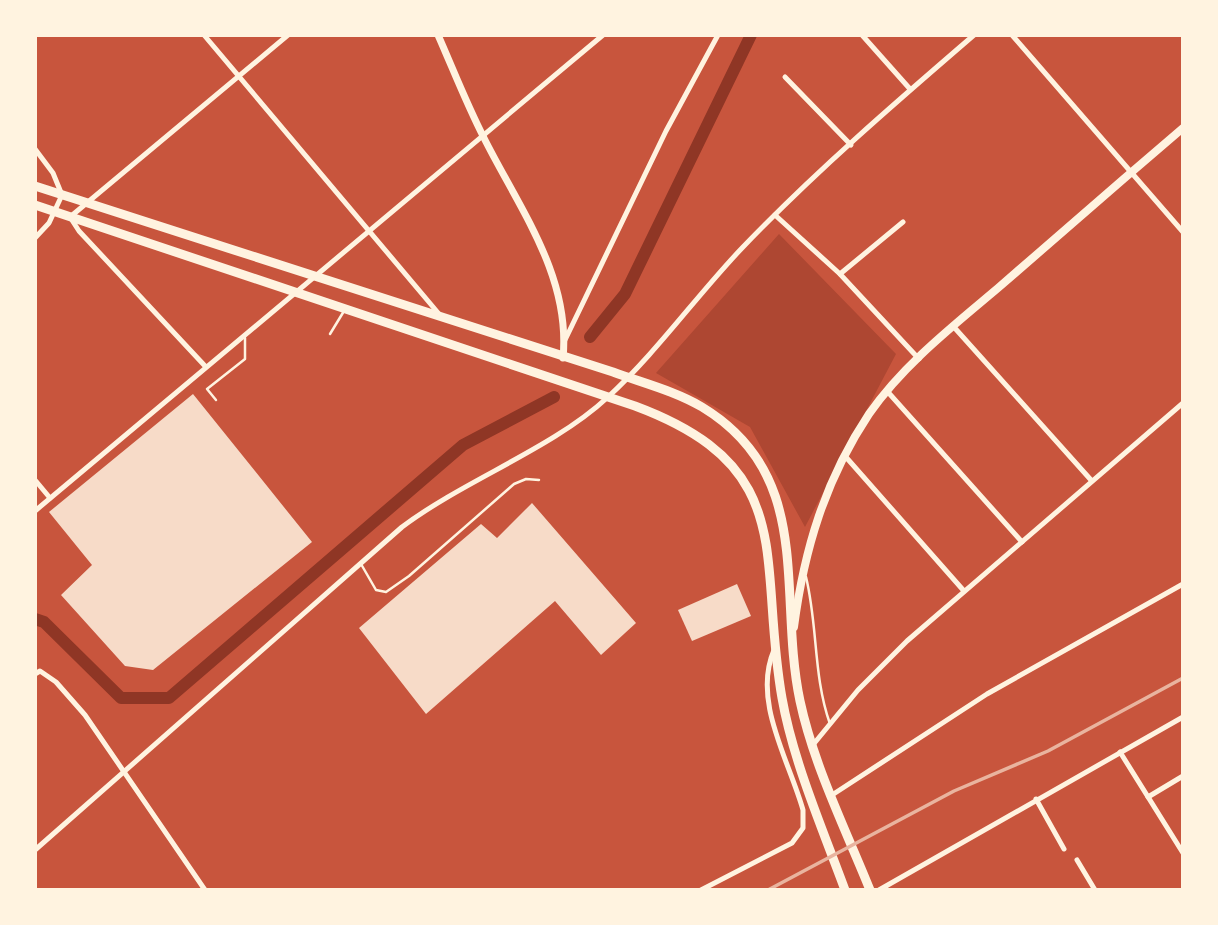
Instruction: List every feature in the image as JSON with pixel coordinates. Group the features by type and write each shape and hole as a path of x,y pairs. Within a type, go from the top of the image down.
{"main road":[{"path":"792,648 803,566 820,510 845,456 887,391 953,326 1183,128"},
{"path":"35,186 613,372 701,406 733,431 758,462 784,522 792,648 800,699 812,746 870,890"},
{"path":"35,205 605,395 674,421 696,433 723,456 744,482 760,518 768,548 775,647 786,720 844,889"}],"street":[{"path":"204,35 443,319"},
{"path":"205,366 79,231 70,216 288,35"},
{"path":"438,35 483,136 554,276 562,311 567,359"},
{"path":"35,511 294,290 603,35"},
{"path":"565,340 666,131 718,35"},
{"path":"862,35 910,89"},
{"path":"35,850 126,774 361,564 436,501 550,438 626,377 703,290 775,215 910,89 974,35"},
{"path":"1012,35 1183,232"},
{"path":"785,76 851,145"},
{"path":"35,149 53,173 62,195 55,212 35,238"},
{"path":"775,215 839,274 919,359"},
{"path":"839,274 903,222"},
{"path":"953,326 1091,480"},
{"path":"887,391 1022,542"},
{"path":"812,746 858,690 964,592 1183,403"},
{"path":"845,456 964,592"},
{"path":"35,480 50,498"},
{"path":"832,795 987,694 1183,584"},
{"path":"701,890 792,843 803,828 803,810 766,686 766,673 775,647"},
{"path":"37,672 55,682 85,715 205,890"},
{"path":"879,890 1183,717"},
{"path":"1120,752 1183,853"},
{"path":"1148,797 1183,776"},
{"path":"1036,799 1064,849"},
{"path":"1077,860 1095,890"}],"lane":[{"path":"330,334 345,308"},
{"path":"216,400 207,389 245,359 245,333"},
{"path":"361,564 376,590 391,590 514,484 526,479 539,480"},
{"path":"803,566 813,608 816,669 830,724"}],"shaded area":[{"path":"779,234 896,354 805,527 750,427 656,373"}],"building":[{"path":"193,394 312,542 153,670 125,666 61,595 92,565 49,512"},
{"path":"532,503 636,623 601,655 555,601 426,714 359,628 481,524 497,538"},
{"path":"737,584 751,616 692,641 678,610"}],"waterway":[{"path":"590,337 625,294 751,35"},
{"path":"35,619 44,622 121,698 169,698 463,445 554,397"}],"railway":[{"path":"768,890 954,791 1048,751 1183,678"}]}
